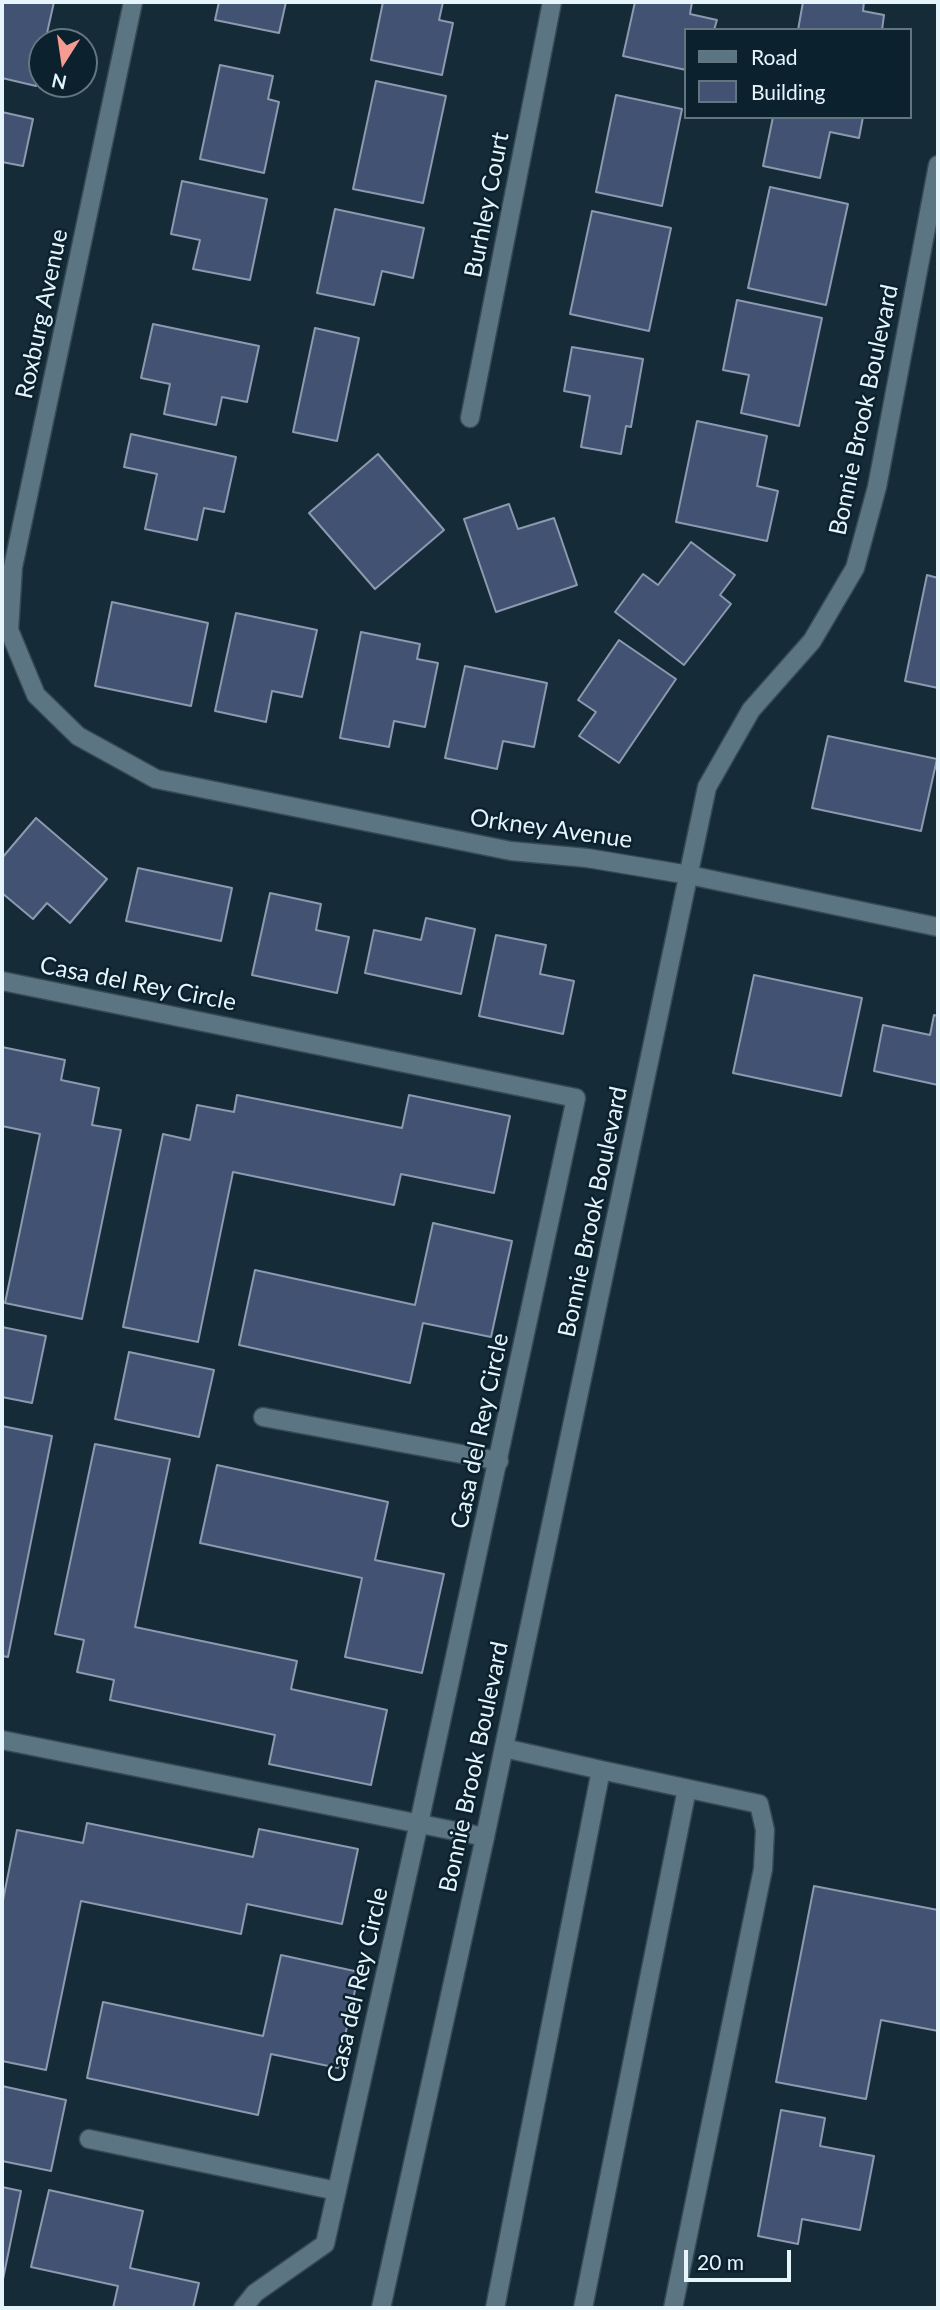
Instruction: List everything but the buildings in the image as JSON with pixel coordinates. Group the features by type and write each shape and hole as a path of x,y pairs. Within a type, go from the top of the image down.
{"street":[{"name":"Roxburg Avenue","path":"134,2 13,567 9,630 36,695 78,736 156,779"},
{"name":"Burhley Court","path":"470,418 552,2"},
{"name":"Bonnie Brook Boulevard","path":"381,2308 485,1837 707,787 751,710 812,641 855,568 877,487 938,165"},
{"name":"Orkney Avenue","path":"156,779 511,851 587,858 689,874 938,927"},
{"name":"Casa del Rey Circle","path":"2,981 576,1098 499,1461 325,2244 255,2293 243,2308"},
{"path":"263,1417 499,1461"},
{"path":"2,1740 485,1837"},
{"path":"504,1748 760,1804 765,1830 763,1869 673,2308"},
{"path":"495,2308 601,1770"},
{"path":"583,2308 687,1789"},
{"path":"89,2139 337,2191"}]}
